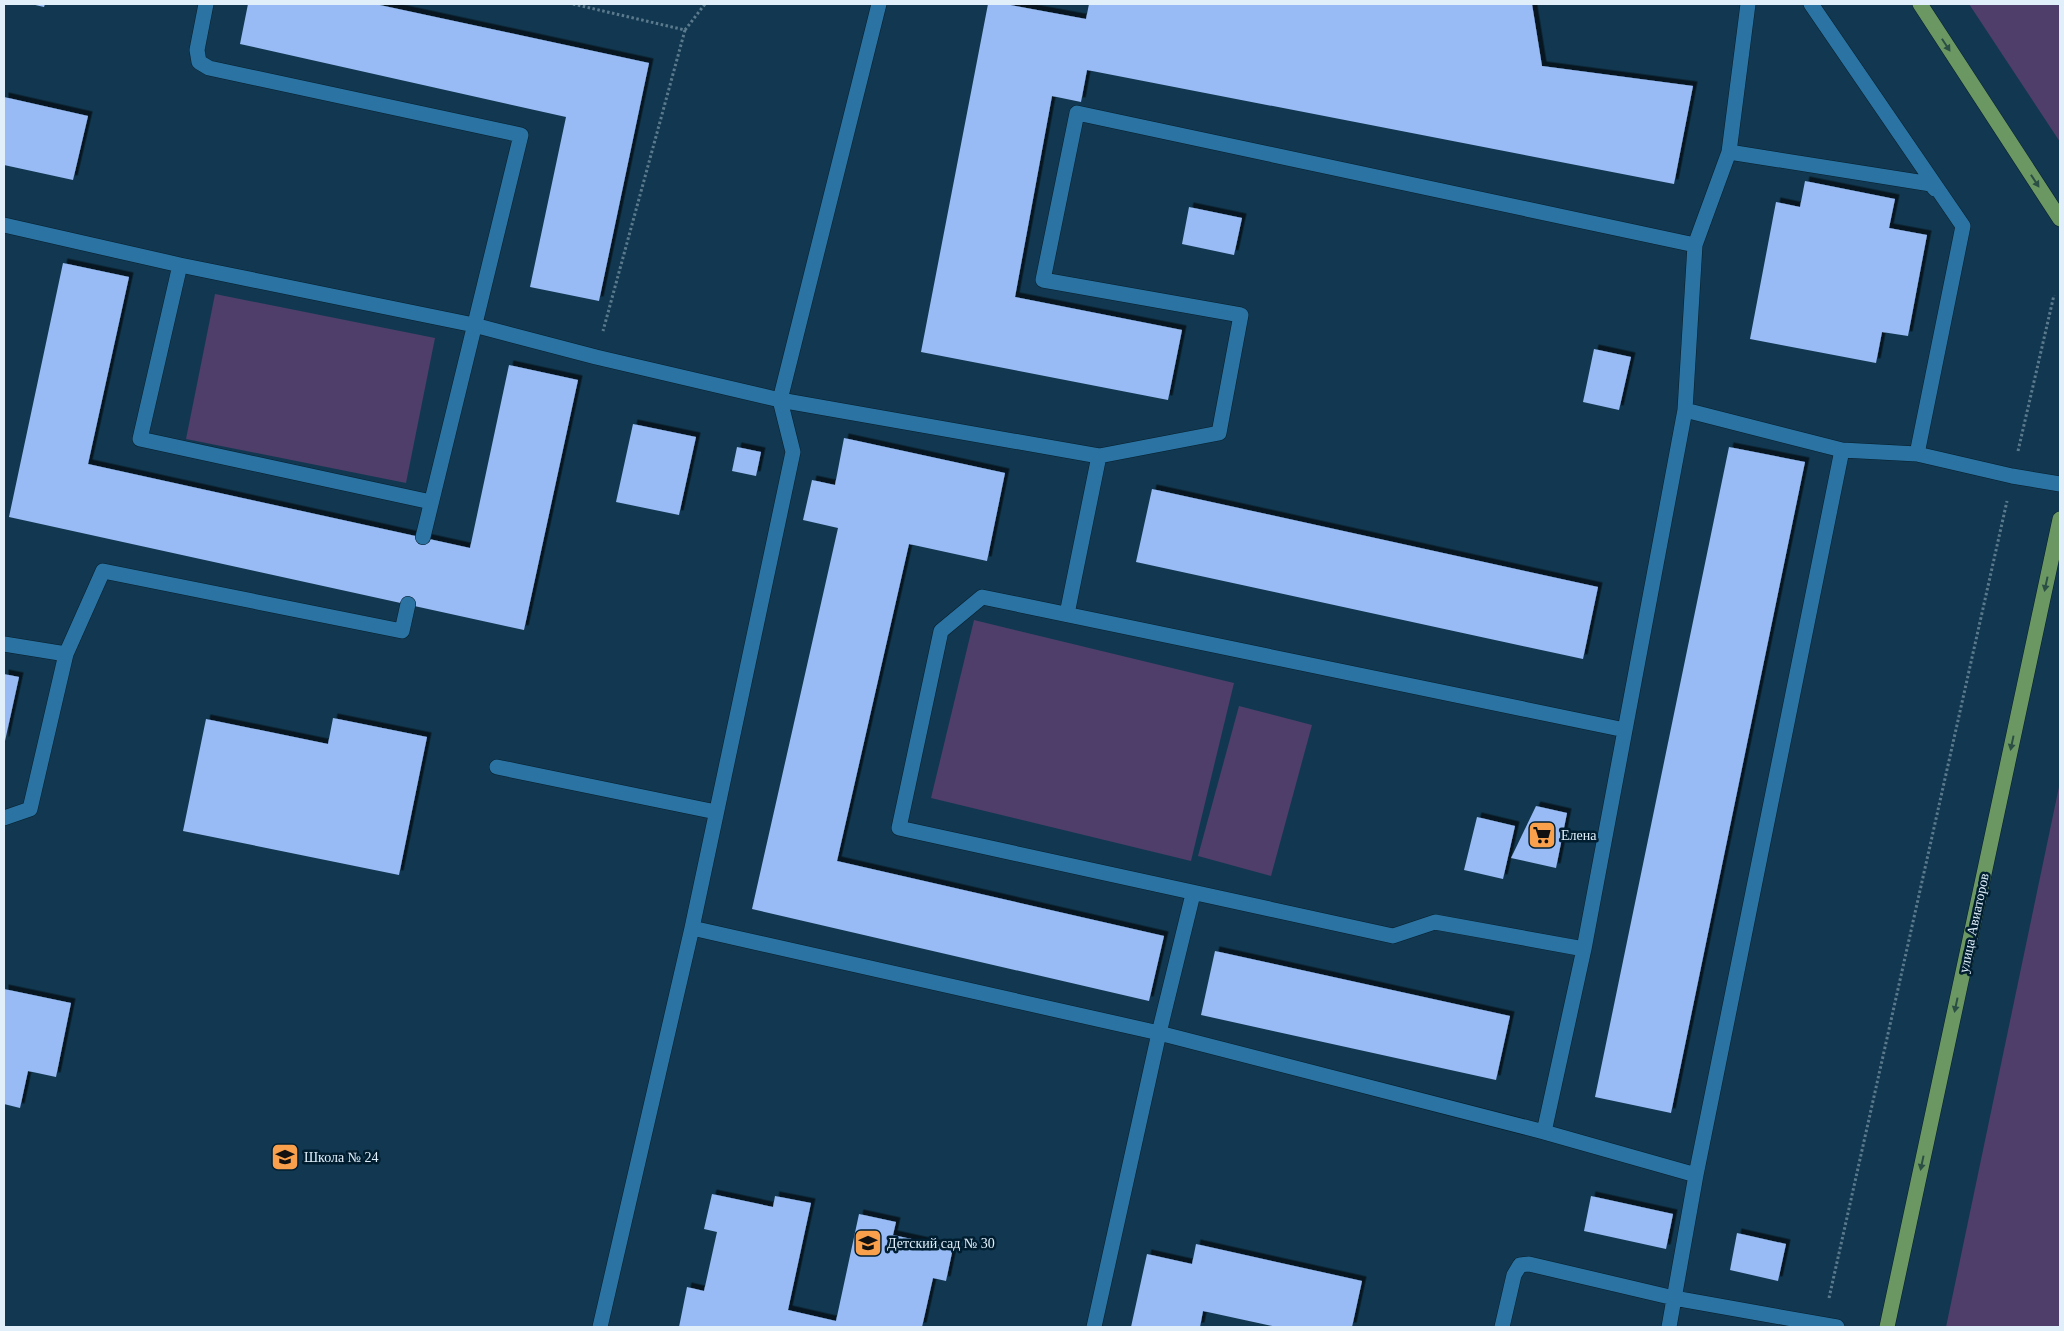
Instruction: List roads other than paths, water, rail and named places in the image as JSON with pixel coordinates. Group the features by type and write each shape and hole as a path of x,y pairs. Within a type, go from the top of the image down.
{"main road":[{"path":"1920,4 2060,219"},
{"name":"улица Авиаторов","path":"1887,1327 2060,519"}],"lane":[{"path":"206,4 197,50 199,62 209,68 521,135 423,538"},
{"path":"600,1327 692,928 793,452 780,400 879,4"},
{"path":"1544,1132 1584,949 1685,410 1695,245 1729,152 1748,4"},
{"path":"1811,4 1939,194"},
{"path":"4,228 474,325 596,357 780,400 1099,456 1219,433 1241,315 1043,280 1077,113 1695,245"},
{"path":"1729,152 1931,184 1963,226 1917,454"},
{"path":"180,265 140,439 431,502"},
{"path":"1685,410 1842,450 1917,454 2012,476 2060,484"},
{"path":"1668,1327 1696,1176 1842,450"},
{"path":"1067,614 1099,456"},
{"path":"4,818 30,809 66,654 103,571 402,631 408,604"},
{"path":"1584,949 1435,922 1393,936 899,828 940,631 982,597 1625,730"},
{"path":"4,644 66,654"},
{"path":"497,768 716,812"},
{"path":"1094,1327 1159,1033 1194,894"},
{"path":"692,928 1159,1033 1544,1132 1696,1176"},
{"path":"1502,1327 1514,1274 1520,1266 1529,1264 1674,1298 1830,1326"}],"place":[{"name":"Елена","path":"1542,835"},
{"name":"Школа № 24","path":"285,1157"},
{"name":"Детский сад № 30","path":"868,1243"}]}
